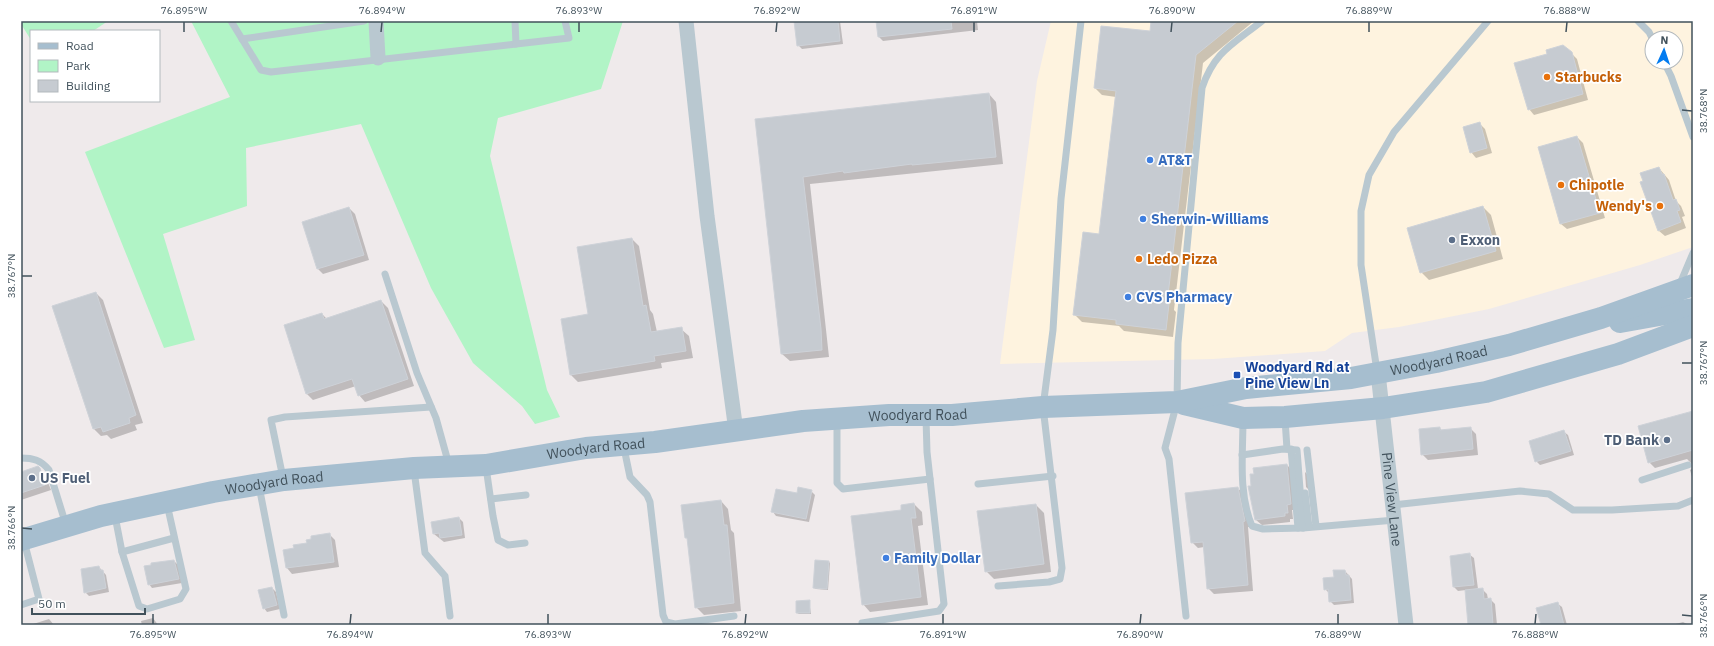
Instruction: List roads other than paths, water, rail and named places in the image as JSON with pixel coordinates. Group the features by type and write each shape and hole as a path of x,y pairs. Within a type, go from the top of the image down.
{"main road":[{"name":"Woodyard Road","path":"22,539 101,516 166,501 284,480 414,468 486,464 586,448 624,446 837,418 926,413 952,414 1043,407 1177,402 1246,388 1351,378 1436,362 1546,335 1601,318 1685,288"},
{"path":"1546,335 1693,309"},
{"name":"Woodyard Road","path":"1177,402 1243,418 1285,417 1383,408 1486,392 1618,354 1693,326"}],"street":[{"path":"376,21 378,58"},
{"path":"686,21 707,216 736,431"},
{"name":"Pine View Lane","path":"1378,373 1406,625"}],"lane":[{"path":"231,21 261,70 271,72 378,58 569,38 565,21"},
{"path":"242,39 364,21"},
{"path":"515,21 516,44"},
{"path":"998,586 1049,582 1060,579 1062,568 1053,502 1053,476 1043,407 1053,330 1061,200 1081,21"},
{"path":"1186,616 1169,459 1165,448 1177,402 1178,343 1202,88 1208,71 1218,56 1262,21"},
{"path":"1378,373 1361,265 1361,211 1369,174 1394,132 1488,21"},
{"path":"1638,21 1647,30"},
{"path":"1668,70 1693,137"},
{"path":"1685,288 1693,253"},
{"path":"384,274 417,373 436,418 450,467"},
{"path":"284,480 271,420 285,417 431,407"},
{"path":"862,623 939,611 944,604 927,452 926,413"},
{"path":"1285,417 1289,449"},
{"path":"837,418 837,483 843,488 930,479"},
{"path":"1243,418 1242,475 1248,517 1252,526 1263,529 1306,527 1520,492 1549,494 1573,510 1612,510 1678,506 1693,500"},
{"path":"624,446 630,477 647,495 650,502 663,615 666,622 674,624 734,616"},
{"path":"1242,455 1271,450 1297,450 1306,527"},
{"path":"1304,450 1306,527"},
{"path":"21,458 34,458 44,464 49,470 67,527"},
{"path":"486,464 498,540 508,545 524,543"},
{"path":"1642,480 1688,465"},
{"path":"414,468 425,553 445,576 450,616"},
{"path":"978,484 1053,476"},
{"path":"258,484 284,615"},
{"path":"491,499 526,495"},
{"path":"115,514 122,552 139,606 147,609 180,599 184,594 186,585 166,501"},
{"path":"122,552 174,538"},
{"path":"21,604 39,599 22,539"}],"place":[{"name":"Starbucks","path":"1547,77"},
{"name":"AT&T","path":"1150,160"},
{"name":"Chipotle","path":"1561,185"},
{"name":"Wendy's","path":"1660,206"},
{"name":"Sherwin-Williams","path":"1143,219"},
{"name":"Exxon","path":"1452,240"},
{"name":"Ledo Pizza","path":"1139,259"},
{"name":"CVS Pharmacy","path":"1128,297"},
{"name":"Woodyard Rd at Pine View Ln","path":"1237,375"},
{"name":"TD Bank","path":"1667,440"},
{"name":"US Fuel","path":"32,478"},
{"name":"Family Dollar","path":"886,558"}]}
